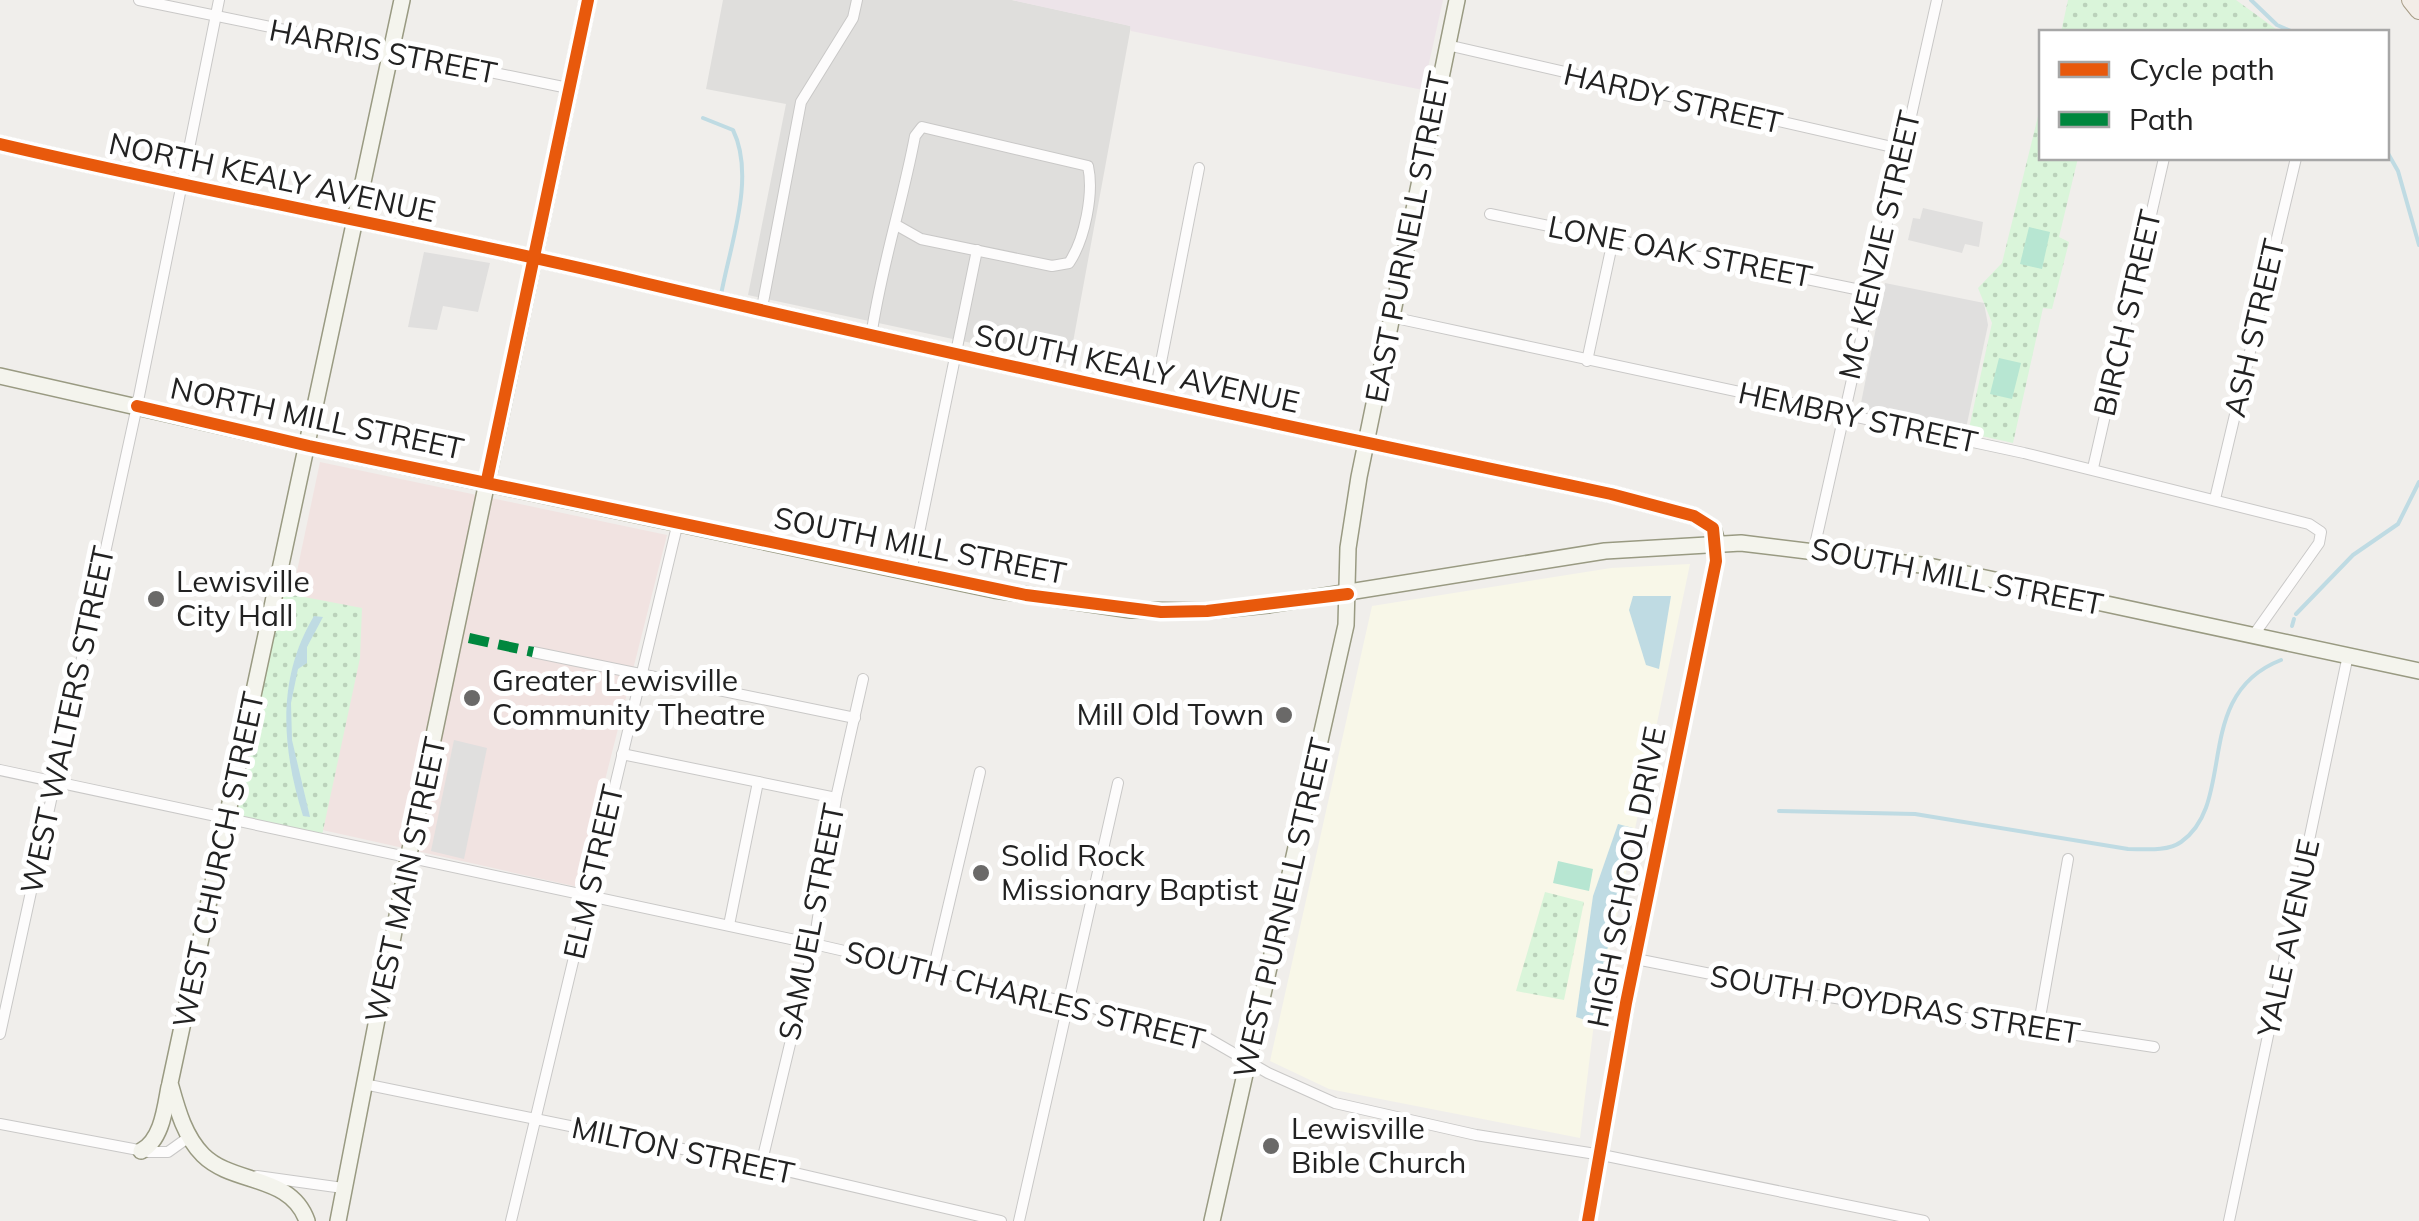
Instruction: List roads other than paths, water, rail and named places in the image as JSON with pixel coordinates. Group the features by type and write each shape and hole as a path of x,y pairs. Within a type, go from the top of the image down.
{"main road":[{"name":"WEST CHURCH STREET","path":"141,1151 150,1146 157,1134 170,1083 402,0"},
{"name":"WEST MAIN STREET","path":"338,1221 408,859 588,0"},
{"name":"EAST PURNELL STREET","path":"1348,594 1348,548 1366,443 1457,0"},
{"path":"2410,0 2419,10"},
{"name":"NORTH KEALY AVENUE","path":"0,144 180,186 534,259"},
{"name":"SOUTH KEALY AVENUE","path":"534,259 957,358 1671,509 1694,516 1713,528 1717,542"},
{"name":"NORTH MILL STREET","path":"0,376 309,446 487,480"},
{"name":"SOUTH MILL STREET","path":"487,480 911,572 1131,610 1207,611 1348,594 1587,554 1717,542 1814,548 1929,566 2419,670"},
{"path":"1671,509 1682,516 1684,544"},
{"name":"WEST PURNELL STREET","path":"1212,1221 1329,706 1348,594"},
{"path":"170,1083 189,1137 205,1158 276,1187 305,1215"}],"street":[{"name":"HARRIS STREET","path":"140,0 568,88"},
{"name":"WEST WALTERS STREET","path":"0,1034 138,406 220,0"},
{"path":"761,313 801,102 853,18 857,0"},
{"name":"MC KENZIE STREET","path":"1814,548 1937,0"},
{"name":"HARDY STREET","path":"1446,45 1901,149"},
{"path":"870,338 915,136 922,127 1088,166 1092,183 1076,252 1069,262 1052,266 921,239 898,226"},
{"name":"BIRCH STREET","path":"2093,468 2164,160"},
{"name":"ASH STREET","path":"2216,499 2296,160"},
{"path":"1154,398 1199,168"},
{"name":"LONE OAK STREET","path":"1490,214 1870,292"},
{"path":"1587,361 1613,240"},
{"path":"911,572 977,250"},
{"name":"HEMBRY STREET","path":"1391,317 2093,468 2309,524 2322,532 2319,544 2253,636"},
{"name":"ELM STREET","path":"510,1221 678,522"},
{"name":"HIGH SCHOOL DRIVE","path":"1588,1221 1717,542"},
{"path":"532,652 854,718"},
{"name":"YALE AVENUE","path":"2230,1221 2348,655"},
{"name":"SAMUEL STREET","path":"761,1165 814,944 836,798 862,680"},
{"path":"622,754 836,798"},
{"name":"SOUTH CHARLES STREET","path":"0,770 729,925 1196,1032 1336,1103 1513,1142 1602,1155 1924,1221"},
{"path":"933,971 980,772"},
{"path":"729,925 758,782"},
{"path":"1019,1221 1118,782"},
{"path":"2038,1029 2068,859"},
{"name":"SOUTH POYDRAS STREET","path":"1636,959 1816,995 2154,1047"},
{"name":"MILTON STREET","path":"364,1084 761,1165 1001,1221"},
{"path":"0,1124 141,1151 168,1152 189,1137"},
{"path":"241,1174 343,1188"}],"water":[{"path":"1633,596 1671,596 1659,669 1646,665 1629,610"},
{"path":"314,616 323,617 307,647 307,663 298,669 291,703 292,740 310,817 303,816 296,791 286,714 293,664"},
{"path":"1618,824 1633,828 1592,1022 1576,1017 1593,896"}],"waterway":[{"path":"2251,0 2277,25 2288,30"},
{"path":"703,118 733,130 742,169 739,211 721,295"},
{"path":"2389,155 2398,171 2419,245"},
{"path":"2296,614 2353,555 2398,524 2419,482"},
{"path":"2292,626 2294,619"},
{"path":"1779,811 1915,814 2128,849 2169,847 2181,842 2198,824 2208,802 2225,722 2235,698 2253,676 2281,660"}],"place":[{"name":"Lewisville City Hall","path":"156,599"},
{"name":"Greater Lewisville Community Theatre","path":"472,698"},
{"name":"Mill Old Town","path":"1284,715"},
{"name":"Solid Rock Missionary Baptist","path":"981,873"},
{"name":"Lewisville Bible Church","path":"1271,1146"}]}
